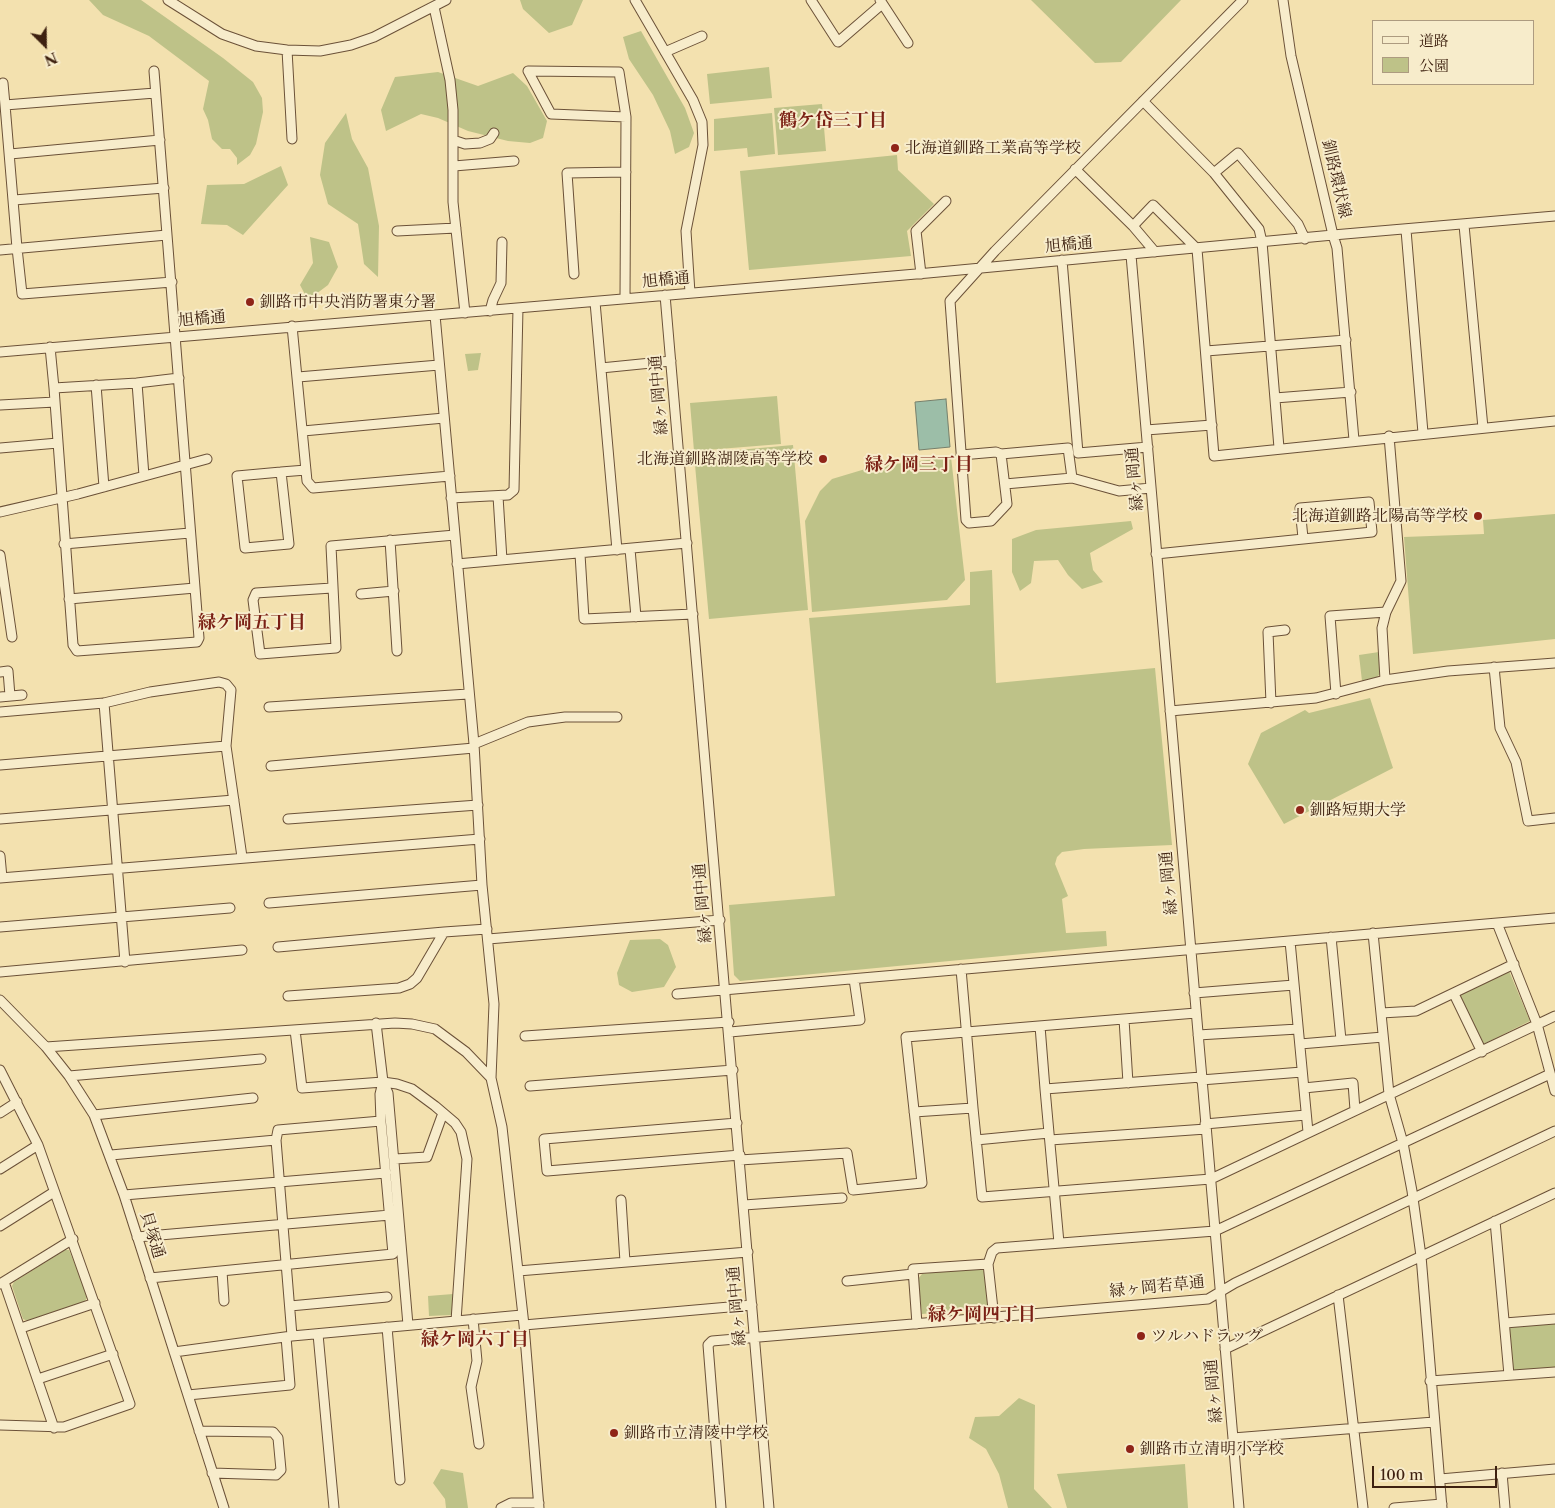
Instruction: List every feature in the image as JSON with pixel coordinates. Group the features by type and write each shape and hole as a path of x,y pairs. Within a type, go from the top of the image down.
{"street":[{"path":"168,0 222,34 256,46 320,51 351,45 374,37 446,0"},
{"path":"648,0 636,2 698,112 703,132 686,231 690,293"},
{"path":"811,0 838,42 881,2 908,43"},
{"path":"1001,454 1007,504 991,521 969,523 966,520 950,301 979,268 1075,169 1243,0"},
{"name":"釧路環状線","path":"1283,0 1291,56 1333,236 1555,216"},
{"path":"434,6 450,80 456,228 464,313"},
{"path":"665,52 702,36"},
{"path":"288,50 292,139"},
{"path":"50,347 73,645 77,651 197,642 200,638 154,71"},
{"path":"625,298 626,116 619,72 528,71 552,114 626,116"},
{"path":"3,82 22,294 172,282"},
{"path":"5,106 155,93"},
{"path":"1143,101 1214,173 1259,229 1262,242 1279,448"},
{"path":"453,140 465,144 480,143 490,139 494,133"},
{"path":"10,154 160,140"},
{"path":"1214,173 1238,153 1298,224 1305,238"},
{"path":"454,166 514,162"},
{"path":"1075,169 1133,226 1155,252"},
{"path":"574,274 567,173 626,172"},
{"path":"14,200 164,188"},
{"path":"921,274 916,231 946,201"},
{"path":"1133,226 1153,205 1198,249 1214,456 1389,436 1555,421"},
{"path":"1464,225 1483,428"},
{"path":"397,231 456,228"},
{"path":"1406,230 1423,433"},
{"path":"0,250 167,235"},
{"path":"1333,236 1337,248 1354,440"},
{"name":"旭橋通","path":"0,352 921,274 1333,236"},
{"path":"490,311 492,300 502,283 502,242"},
{"name":"緑ヶ岡通","path":"1131,254 1239,1508"},
{"path":"1062,260 1078,453 1148,447"},
{"name":"緑ヶ岡中通","path":"665,295 730,1032 769,1508"},
{"path":"595,302 616,550"},
{"path":"451,498 508,495 514,490 518,308"},
{"path":"435,315 474,746 482,885 494,1004 491,1078 502,1127 524,1325 539,1506 511,1503 501,1508"},
{"path":"292,326 307,481 313,488 450,476"},
{"path":"1206,350 1346,340"},
{"path":"601,368 671,361"},
{"path":"298,377 439,365"},
{"path":"54,388 137,383 179,378"},
{"path":"137,383 144,476"},
{"path":"96,385 104,487"},
{"path":"1275,398 1351,392"},
{"path":"0,405 55,402"},
{"path":"303,431 444,418"},
{"path":"1146,430 1212,425"},
{"path":"1385,680 1382,628 1386,612 1401,581 1389,436"},
{"path":"0,448 58,443"},
{"path":"962,455 996,452 1001,454 1068,448 1072,478"},
{"path":"0,512 104,487 206,459"},
{"path":"281,472 289,544 245,548 237,476 281,472 306,470"},
{"path":"1005,484 1072,478 1119,491 1151,488"},
{"path":"498,496 502,560"},
{"path":"1156,554 1216,550 1234,545 1372,532 1369,502 1300,508 1303,538"},
{"path":"64,544 190,533"},
{"path":"332,588 256,593 254,600 260,654 336,648 330,546 455,535"},
{"path":"390,540 397,651"},
{"path":"458,564 687,543"},
{"path":"630,549 636,617"},
{"path":"580,554 584,619 693,614"},
{"path":"0,555 4,606 12,637"},
{"path":"69,599 195,588"},
{"path":"361,594 394,591"},
{"path":"1336,694 1330,616 1386,612"},
{"path":"1271,703 1268,632 1284,630"},
{"path":"1170,711 1271,703 1336,694 1385,680 1448,671 1555,663 1555,667"},
{"path":"1494,667 1500,728 1516,762 1528,821 1555,818"},
{"path":"0,672 8,671 10,696"},
{"path":"0,712 104,703 150,692 219,682 226,684 231,690 226,746 242,857"},
{"path":"0,697 22,694"},
{"path":"269,707 468,694"},
{"path":"104,703 125,962"},
{"path":"271,766 474,746 528,722 565,717 616,717"},
{"path":"0,765 226,746"},
{"path":"0,819 234,800"},
{"path":"288,819 478,805"},
{"path":"0,856 1,878 480,839"},
{"path":"269,903 482,885"},
{"path":"0,926 230,908"},
{"path":"677,994 1555,918"},
{"path":"278,947 444,932 487,934 720,920"},
{"path":"1497,923 1537,1024 1555,1091"},
{"path":"288,996 399,988 410,984 417,978 444,932"},
{"path":"1373,934 1389,1094 1403,1143 1414,1198 1421,1256 1442,1506 1394,1508"},
{"path":"1331,937 1341,1040"},
{"path":"1290,941 1308,1132"},
{"path":"0,972 242,950"},
{"path":"1381,1013 1416,1010 1454,994 1514,964"},
{"path":"960,969 982,1197 1211,1179 1555,1016"},
{"path":"730,1032 860,1020 854,978"},
{"path":"1194,993 1294,985"},
{"path":"1454,994 1482,1052"},
{"name":"貝塚通","path":"0,1000 46,1046 69,1076 94,1115 111,1155 224,1508"},
{"path":"737,1123 544,1139 547,1171 740,1157 847,1153 853,1190 922,1183 906,1038 1196,1012"},
{"path":"1124,1019 1128,1083"},
{"path":"526,1036 729,1022"},
{"path":"46,1046 376,1023 412,1024 435,1029 466,1052 491,1078"},
{"path":"376,1023 383,1082 388,1093 395,1159 408,1325"},
{"path":"1040,1026 1059,1243"},
{"path":"1198,1035 1298,1029"},
{"path":"295,1030 302,1088 383,1082 397,1084 412,1089 443,1113 461,1132 467,1159 456,1321"},
{"path":"1300,1044 1383,1037"},
{"path":"69,1076 261,1059"},
{"path":"0,1070 38,1145 130,1404 64,1427 54,1428 1,1423"},
{"path":"530,1086 733,1070"},
{"path":"1046,1089 1302,1072"},
{"path":"994,1318 988,1264 992,1252 997,1248 1215,1231 1550,1074"},
{"path":"150,1278 393,1254 380,1094 383,1082"},
{"path":"1304,1088 1353,1083 1356,1110"},
{"path":"94,1115 253,1098"},
{"path":"0,1113 17,1102"},
{"path":"914,1112 973,1108"},
{"path":"395,1159 427,1157 443,1113"},
{"path":"976,1140 1050,1137 1206,1126 1306,1116"},
{"path":"188,1395 290,1385 290,1306 276,1140 278,1130 382,1121"},
{"name":"緑ヶ岡若草通","path":"721,1508 708,1344 712,1341 1208,1299 1235,1283 1555,1131"},
{"path":"111,1155 276,1140"},
{"path":"0,1169 38,1145"},
{"path":"124,1195 386,1173"},
{"path":"0,1226 54,1192"},
{"path":"1225,1349 1555,1193"},
{"path":"744,1205 842,1198"},
{"path":"621,1200 625,1262"},
{"path":"137,1237 390,1215"},
{"path":"1495,1222 1509,1375"},
{"path":"54,1428 21,1328 2,1283 72,1239"},
{"path":"518,1271 748,1252"},
{"path":"918,1324 913,1269 988,1264"},
{"path":"222,1271 224,1301"},
{"path":"847,1281 913,1274"},
{"path":"1338,1295 1363,1508"},
{"path":"290,1306 387,1297"},
{"path":"21,1328 95,1303"},
{"path":"524,1325 752,1305"},
{"path":"174,1352 289,1337 522,1315"},
{"path":"473,1319 477,1361 471,1387 479,1444"},
{"path":"1505,1324 1555,1320"},
{"path":"387,1327 400,1480"},
{"path":"318,1334 334,1508"},
{"path":"38,1379 113,1354"},
{"path":"1430,1381 1555,1372"},
{"path":"1233,1438 1434,1422"},
{"path":"199,1431 273,1432 278,1438 281,1470 276,1475 212,1473"},
{"path":"1440,1479 1555,1469"},
{"path":"1502,1473 1505,1508"}],"green space":[{"path":"89,0 141,0 223,58 253,82 262,98 263,112 256,144 250,155 237,165 237,158 230,149 222,149 212,139 208,120 203,109 209,81 149,36 103,15"},
{"path":"520,0 583,0 572,25 549,33 523,9"},
{"path":"1031,0 1181,0 1121,62 1095,63"},
{"path":"641,31 685,108 694,133 689,147 675,154 670,131 653,95 629,59 623,37"},
{"path":"769,67 772,98 710,104 707,74"},
{"path":"438,72 478,86 513,73 527,86 547,121 543,138 530,143 508,141 468,131 438,118 421,114 386,131 381,110 395,77"},
{"path":"822,104 826,151 778,155 774,108"},
{"path":"346,113 352,139 368,168 379,226 378,277 364,264 358,224 328,204 320,175 325,143"},
{"path":"772,113 775,154 748,157 747,148 714,151 714,119"},
{"path":"897,155 898,170 934,204 907,231 911,256 749,270 740,171"},
{"path":"281,166 288,185 243,235 227,225 201,224 207,185 244,184"},
{"path":"310,237 329,242 338,267 328,285 308,300 300,285 313,263"},
{"path":"481,353 478,370 468,371 465,354"},
{"path":"777,396 781,444 694,451 690,403"},
{"path":"793,445 808,610 709,619 694,454"},
{"path":"951,457 965,580 947,600 812,612 805,521 820,491 832,479 872,467"},
{"path":"1555,514 1555,639 1413,654 1404,537 1484,534 1483,520"},
{"path":"1131,521 1133,529 1090,553 1093,570 1103,582 1082,589 1068,575 1058,560 1034,561 1031,583 1020,591 1012,572 1012,539 1036,530"},
{"path":"992,570 996,683 1155,668 1172,845 1084,849 1062,852 1057,857 1055,864 1068,896 1062,899 1066,933 1106,931 1107,946 740,981 734,975 729,905 835,896 809,618 970,605 970,572"},
{"path":"1379,652 1382,672 1377,677 1362,681 1359,655"},
{"path":"1370,698 1393,768 1284,824 1248,764 1261,733 1305,710 1309,713"},
{"path":"660,939 668,945 676,967 664,987 632,992 619,985 617,973 630,940"},
{"path":"1509,971 1530,1021 1482,1045 1459,995"},
{"path":"65,1250 69,1250 88,1296 85,1301 30,1322 23,1319 12,1286 14,1282"},
{"path":"979,1267 985,1272 988,1308 922,1314 918,1279 922,1274"},
{"path":"453,1294 452,1315 429,1316 428,1296"},
{"path":"1555,1323 1555,1367 1512,1371 1508,1327"},
{"path":"1019,1398 1035,1405 1034,1489 1052,1508 1008,1508 999,1474 986,1449 969,1438 975,1417 999,1416"},
{"path":"1185,1464 1188,1508 1067,1508 1057,1474"},
{"path":"441,1469 463,1473 468,1508 446,1508 445,1499 433,1483"}],"shaded area":[{"path":"946,399 950,447 919,450 915,402"}],"place":[{"name":"北海道釧路工業高等学校","path":"895,148"},
{"name":"釧路市中央消防署東分署","path":"250,302"},
{"name":"北海道釧路湖陵高等学校","path":"823,459"},
{"name":"北海道釧路北陽高等学校","path":"1478,516"},
{"name":"釧路短期大学","path":"1300,810"},
{"name":"ツルハドラッグ","path":"1141,1336"},
{"name":"釧路市立清陵中学校","path":"614,1433"},
{"name":"釧路市立清明小学校","path":"1130,1449"}],"district":[{"name":"鶴ケ岱三丁目","path":"833,121"},
{"name":"緑ケ岡三丁目","path":"919,465"},
{"name":"緑ケ岡五丁目","path":"252,623"},
{"name":"緑ケ岡四丁目","path":"982,1315"},
{"name":"緑ケ岡六丁目","path":"475,1340"}]}
